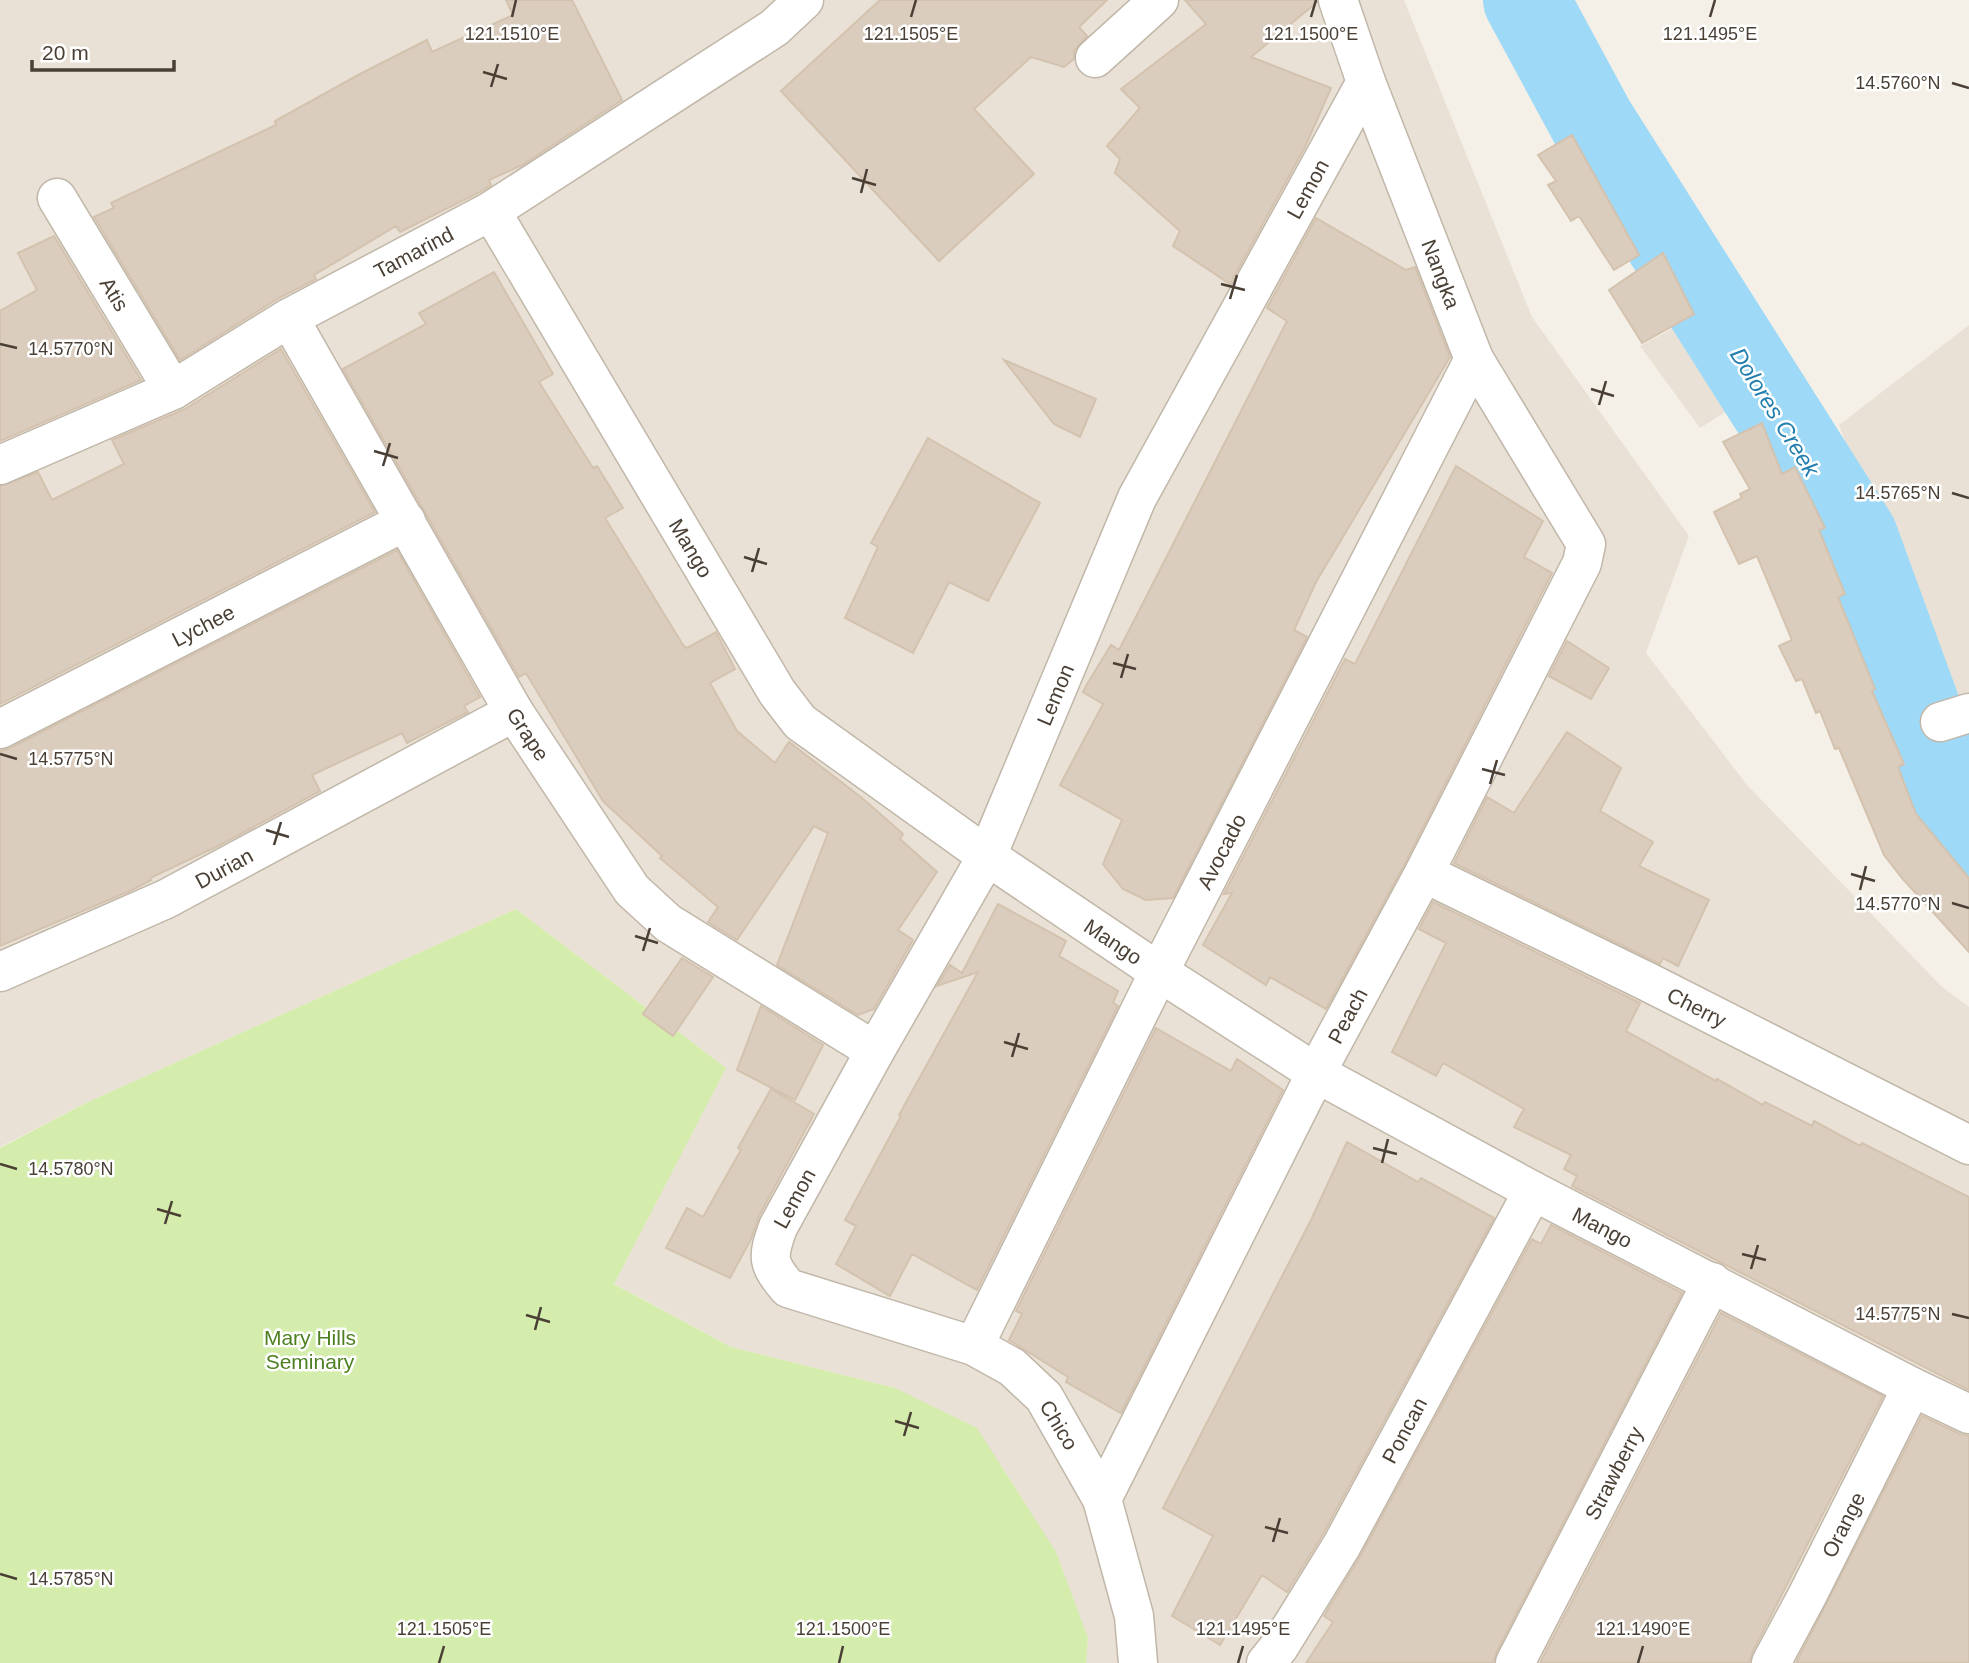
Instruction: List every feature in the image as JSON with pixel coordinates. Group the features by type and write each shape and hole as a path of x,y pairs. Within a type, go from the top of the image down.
{"street":[{"name":"Tamarind","path":"0,464 173,390 289,318 491,211 774,28 804,0"},
{"path":"1095,58 1159,0"},
{"name":"Nangka","path":"1338,0 1366,82 1474,359 1579,531"},
{"name":"Lemon","path":"805,1294 788,1288 774,1271 770,1252 778,1227 987,856 1138,498 1366,82"},
{"name":"Atis","path":"57,198 173,390"},
{"name":"Mango","path":"491,211 778,692 800,722 987,856 1315,1073 1533,1191 1969,1414"},
{"name":"Grape","path":"289,318 514,712 632,890 668,923 875,1051"},
{"name":"Avocado","path":"974,1346 1159,972 1474,359"},
{"name":"Lychee","path":"0,729 406,521"},
{"name":"Peach","path":"1102,1499 1315,1073 1424,873 1582,562 1586,544 1579,531"},
{"name":"Durian","path":"0,972 166,899 514,712"},
{"name":"Cherry","path":"1424,873 1901,1108 1969,1145"},
{"name":"Poncan","path":"1266,1663 1279,1647 1342,1545 1533,1191"},
{"name":"Strawberry","path":"1515,1663 1712,1282"},
{"name":"Chico","path":"805,1294 974,1346 1012,1367 1044,1397 1102,1499 1134,1616 1138,1663"},
{"name":"Orange","path":"1771,1663 1912,1387"}],"shaded area":[{"path":"0,0 1404,0 1532,317 1689,536 1646,653 1747,785 1941,986 1969,1007 1969,1663 1086,1663 1088,1638 895,1388 731,1347 613,1283 726,1068 516,909 86,1103 0,1147"},
{"path":"1705,311 1756,393 1700,428 1640,346"},
{"path":"1969,325 1969,789 1839,425"}],"green space":[{"name":"Mary Hills Seminary","path":"516,909 726,1068 614,1284 731,1347 895,1388 977,1428 1056,1552 1088,1638 1086,1663 0,1663 0,1148 86,1103"}],"building":[{"path":"506,0 572,0 622,100 522,165 489,180 491,185 480,192 400,232 396,226 314,275 316,279 277,299 180,360 94,217 114,208 111,203 276,125 275,121 427,40 432,52 513,15"},
{"path":"880,0 1107,0 1079,27 1087,36 1074,51 1074,59 1064,67 1031,57 974,109 1034,174 939,261 781,91"},
{"path":"1185,0 1317,0 1251,57 1331,88 1305,147 1230,284 1173,246 1180,231 1115,173 1120,159 1107,146 1140,108 1121,89 1206,24"},
{"path":"1572,135 1639,255 1614,270 1579,216 1571,221 1548,185 1556,181 1538,155"},
{"path":"1316,218 1406,270 1415,267 1450,357 1316,582 1294,630 1307,637 1173,898 1146,900 1123,889 1103,864 1122,820 1060,785 1103,704 1083,692 1111,645 1119,650 1287,321 1267,308"},
{"path":"54,236 141,380 0,441 0,311 37,290 18,253"},
{"path":"1663,253 1694,314 1642,343 1609,290"},
{"path":"494,272 553,374 539,382 593,468 597,466 623,508 605,518 683,645 687,648 716,632 735,669 710,683 737,731 775,763 789,742 862,798 903,834 900,839 937,872 898,930 913,940 874,1009 858,1015 777,965 828,833 814,826 737,940 708,922 718,907 660,858 662,856 603,801 526,673 519,677 343,369 426,324 419,313"},
{"path":"281,349 375,512 0,704 0,486 38,472 52,500 124,464 112,440 185,409"},
{"path":"1004,360 1096,399 1080,437 1054,424"},
{"path":"1762,423 1782,474 1795,467 1825,528 1819,530 1845,594 1838,597 1875,689 1872,691 1904,764 1898,767 1916,814 1969,878 1969,952 1884,855 1839,748 1835,749 1820,711 1816,713 1802,679 1796,681 1779,646 1792,640 1757,556 1739,564 1714,512 1742,498 1740,494 1750,489 1723,442"},
{"path":"928,438 1040,503 988,601 949,582 913,653 845,618 878,547 871,543"},
{"path":"1456,466 1543,521 1524,557 1552,573 1405,863 1326,1009 1270,977 1266,985 1203,945 1232,893 1224,894 1345,659 1355,664"},
{"path":"397,550 480,697 464,706 468,712 407,743 402,733 312,775 320,791 220,845 150,878 151,880 130,891 0,946 0,751"},
{"path":"1567,641 1609,668 1591,699 1549,676"},
{"path":"1567,732 1621,768 1600,811 1653,842 1639,866 1709,900 1678,966 1663,958 1660,964 1454,863 1487,797 1514,813"},
{"path":"1433,902 1640,1003 1626,1031 1716,1081 1717,1079 1763,1105 1765,1102 1812,1126 1814,1121 1860,1146 1862,1143 1969,1197 1969,1390 1572,1186 1577,1176 1564,1169 1571,1155 1514,1127 1524,1109 1443,1063 1436,1076 1392,1052 1446,943 1419,929"},
{"path":"998,904 1066,941 1059,956 1118,991 1113,1003 1118,1006 977,1290 912,1254 890,1296 836,1264 856,1226 845,1220 978,972 937,986 950,965 962,973"},
{"path":"682,958 713,977 673,1036 643,1014"},
{"path":"761,1006 823,1045 795,1100 737,1070"},
{"path":"1156,1028 1231,1071 1237,1059 1283,1090 1121,1413 1066,1382 1068,1377 1009,1340 1022,1314 1016,1311"},
{"path":"771,1089 814,1114 759,1216 751,1239 730,1278 666,1248 687,1208 703,1217 741,1150 738,1148"},
{"path":"1347,1142 1418,1182 1421,1178 1494,1218 1323,1534 1287,1592 1262,1575 1220,1645 1172,1616 1213,1536 1163,1508 1312,1218"},
{"path":"1551,1225 1682,1293 1493,1663 1306,1663 1333,1622 1324,1616 1361,1555 1532,1239 1541,1244"},
{"path":"1721,1313 1883,1396 1749,1663 1540,1663"},
{"path":"1922,1416 1969,1436 1969,1663 1796,1663"}],"waterway":[{"name":"Dolores Creek","path":"1526,0 1592,122 1855,537 1969,850"}]}
